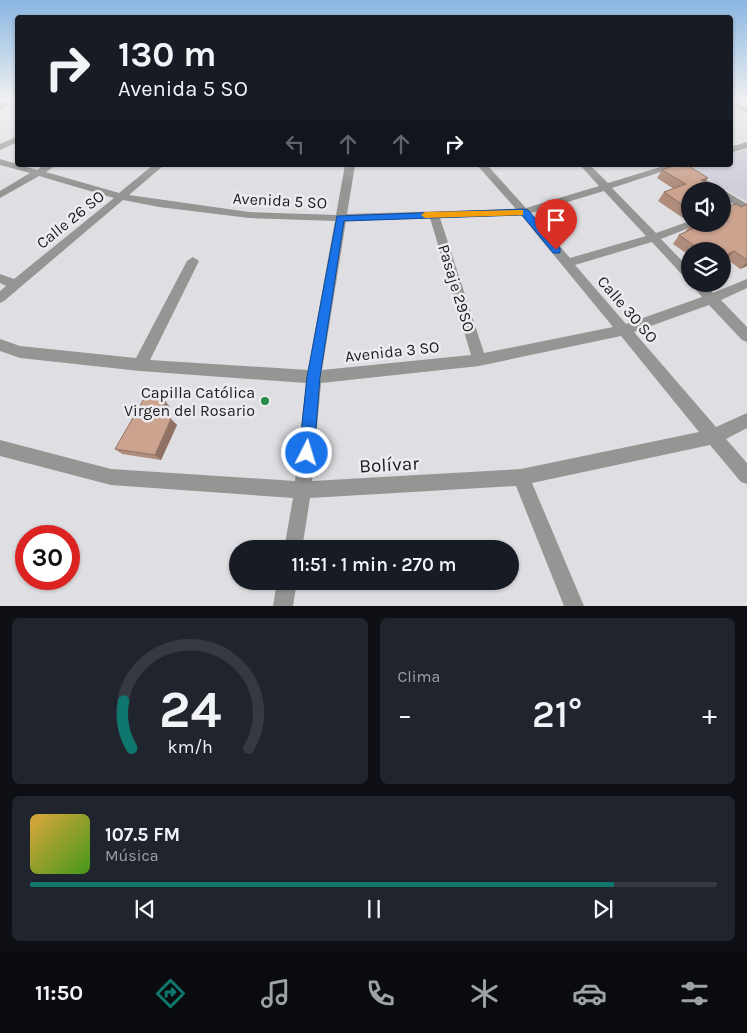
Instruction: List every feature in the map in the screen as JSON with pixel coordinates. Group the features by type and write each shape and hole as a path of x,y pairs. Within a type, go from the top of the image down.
{"street":[{"path":"0,147 15,140"},
{"path":"733,149 747,145"},
{"name":"Avenida 5 SO","path":"0,162 36,174 122,197 159,204 249,215 340,218 524,212 671,167"},
{"path":"0,195 48,167"},
{"name":"Calle 26 SO","path":"0,298 157,167"},
{"path":"295,540 303,490 314,377 350,167"},
{"name":"Calle 30 SO","path":"484,167 715,436 747,476"},
{"path":"587,167 681,267"},
{"path":"680,167 705,182"},
{"name":"Pasaje 29SO","path":"434,215 479,360"},
{"path":"567,263 653,238 681,227"},
{"path":"140,365 193,261"},
{"path":"0,278 15,285"},
{"name":"Avenida 3 SO","path":"0,345 20,352 140,365 314,377 479,360 624,330 712,299 747,283"},
{"path":"705,292 747,336"},
{"name":"Bolívar","path":"0,448 111,477 303,490 521,477 715,436 747,420"},
{"path":"521,477 574,606"},
{"path":"283,606 286,590"}],"shaded area":[{"path":"747,149 747,202 731,193 731,182 713,182 688,167 733,167 733,153"}],"building":[{"path":"670,167 690,167 708,178 701,180 704,182 683,182 662,170"},
{"path":"681,186 681,204 664,192"},
{"path":"736,204 741,207 747,204 747,260 734,251 731,252 731,242 689,242 679,235 685,232 731,232 731,205"},
{"path":"145,397 165,401 160,410 171,419 155,455 115,449"}],"slow traffic":[{"path":"425,215 520,213"}],"place":[{"name":"Capilla Católica Virgen del Rosario","path":"265,401"}],"route":[{"path":"307,453 314,377 340,218 524,212 556,250"}]}
